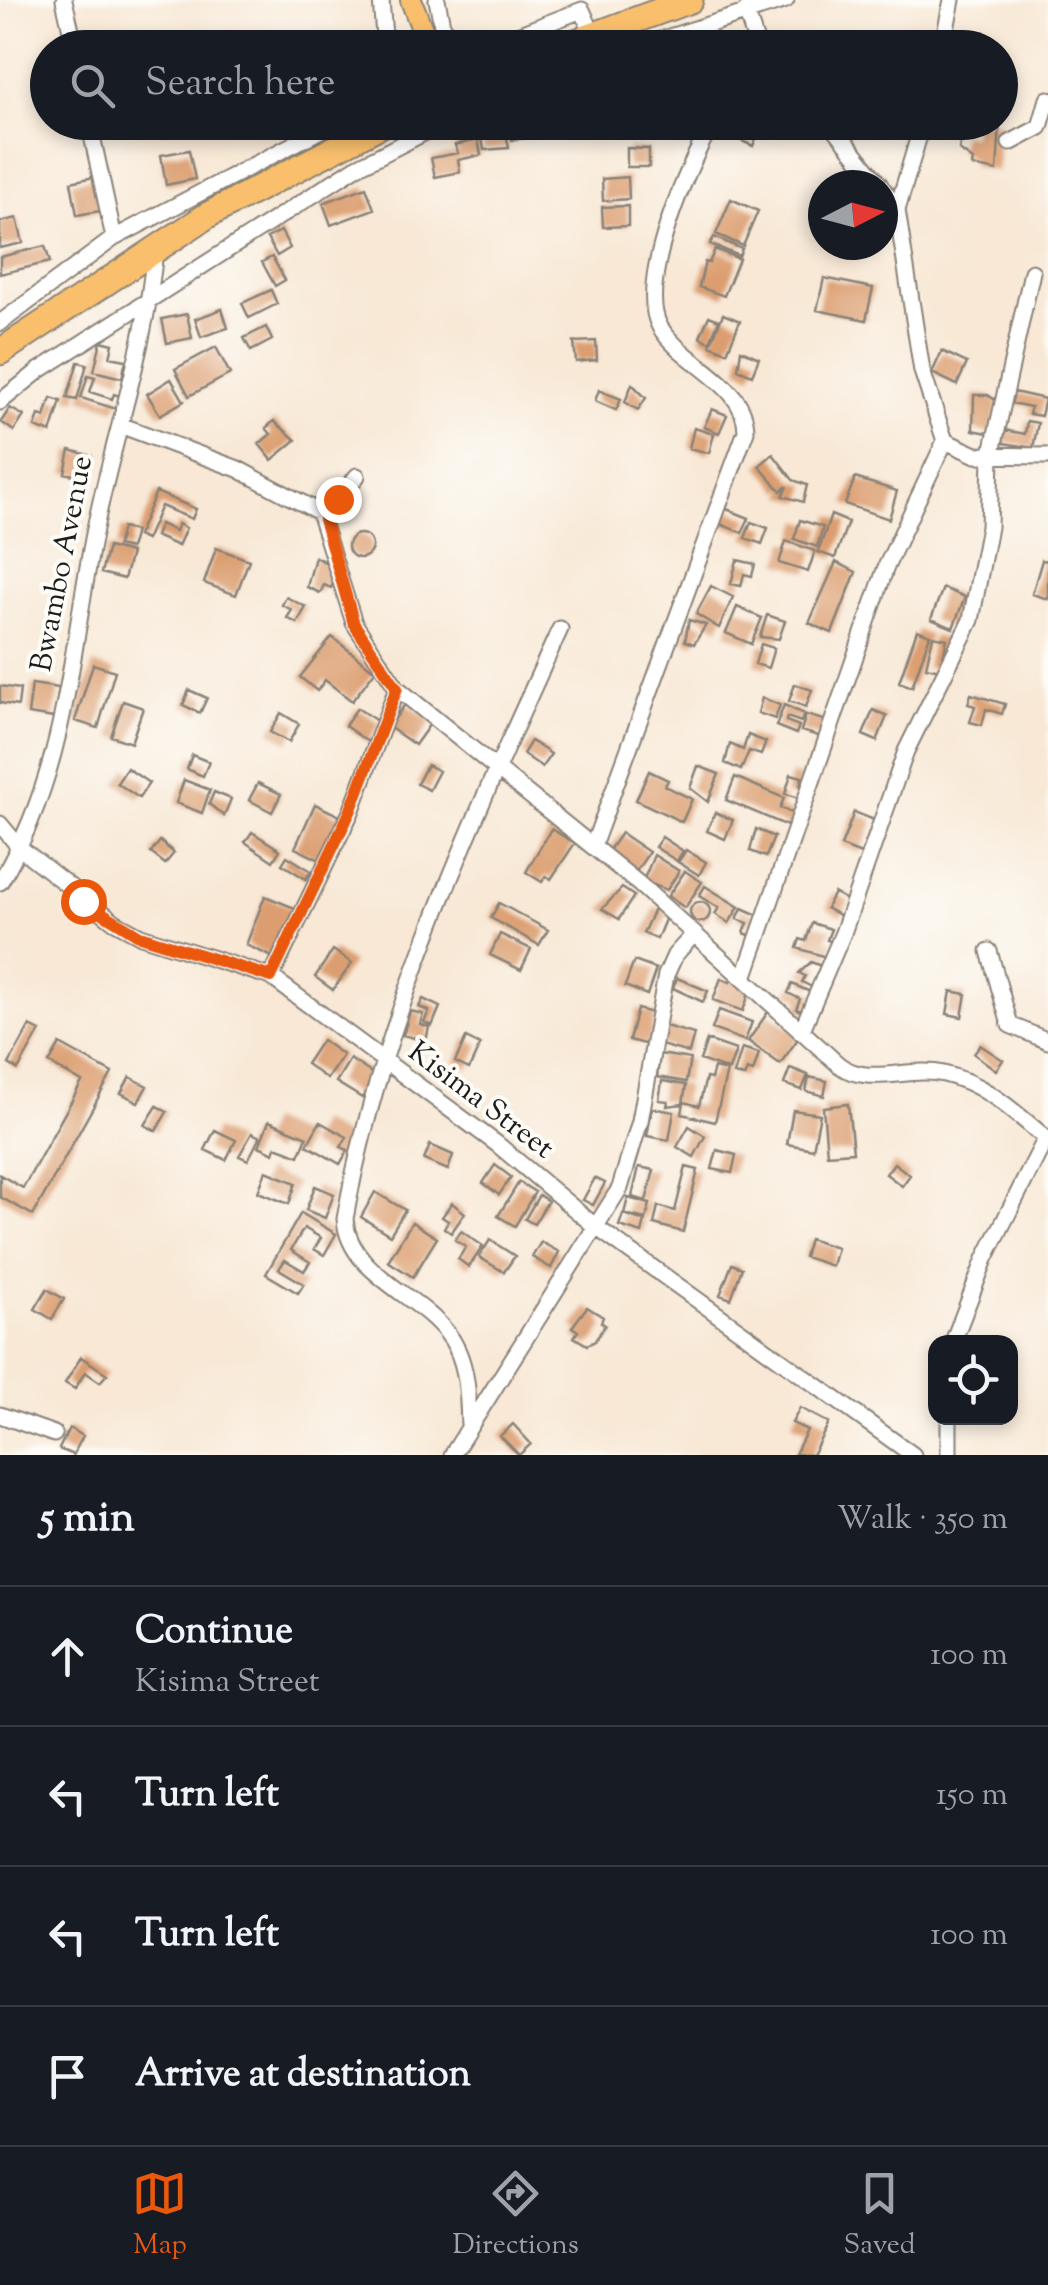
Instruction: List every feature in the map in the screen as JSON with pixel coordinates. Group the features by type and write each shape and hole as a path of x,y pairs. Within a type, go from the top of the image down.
{"highway":[{"path":"607,30 690,0"},
{"path":"0,352 224,206 351,140"}],"main road":[{"path":"408,0 417,30"}],"street":[{"path":"64,0 71,30"},
{"path":"381,0 383,30"},
{"path":"437,0 446,30"},
{"path":"689,30 786,0"},
{"path":"946,30 952,0"},
{"path":"531,30 582,10 591,30"},
{"path":"746,11 752,30"},
{"path":"1018,138 1040,127 1048,98"},
{"path":"93,140 114,238"},
{"path":"0,323 114,238 302,140"},
{"path":"0,402 40,370 355,168 410,140"},
{"path":"593,846 746,430 741,405 678,349 660,327 652,293 686,180 705,140"},
{"path":"844,140 868,170"},
{"path":"898,207 918,140"},
{"path":"1010,142 1014,140"},
{"path":"744,978 886,567 946,441 922,371 898,216"},
{"name":"Bwambo Avenue","path":"0,882 44,796 57,746 96,522 151,301 155,249"},
{"path":"802,1032 832,962 906,751 971,620 989,527 991,457 1032,272"},
{"path":"120,425 254,476 309,504 324,519 354,624 397,688 593,846 850,1074 926,1071 974,1085 1007,1104 1047,1139 985,1259 956,1335"},
{"path":"946,441 976,455 1048,456"},
{"path":"324,519 357,476"},
{"path":"470,1425 466,1381 456,1346 427,1314 364,1261 346,1230 348,1205 384,1062 495,769 560,629"},
{"path":"271,977 350,812 397,688"},
{"name":"Kisima Street","path":"0,824 20,848 83,901 140,936 271,977 496,1144 596,1227 913,1455"},
{"path":"452,1455 620,1188 630,1160 666,975 675,954 693,934"},
{"path":"988,951 1010,1025 1048,1041"},
{"path":"0,1415 54,1434"},
{"path":"949,1425 949,1455"}],"building":[{"path":"478,140 481,155 458,160 460,172 435,177 431,158 458,153 455,145"},
{"path":"482,140 507,140 509,148 484,150"},
{"path":"961,140 999,140 997,171 972,166 973,160 959,150"},
{"path":"627,148 649,149 649,167 627,167"},
{"path":"189,150 195,179 166,185 161,155"},
{"path":"94,177 100,211 77,215 71,182"},
{"path":"628,177 629,199 603,201 602,179"},
{"path":"366,187 374,209 331,225 323,203"},
{"path":"731,199 758,211 743,246 716,234"},
{"path":"628,206 628,226 603,227 602,207"},
{"path":"17,218 23,243 0,248 0,222"},
{"path":"281,231 290,248 277,256 267,238"},
{"path":"714,237 742,249 739,256 710,244"},
{"path":"45,246 50,262 0,274 0,257"},
{"path":"715,249 739,259 724,296 699,287 705,262 709,263"},
{"path":"272,257 285,280 275,286 262,262"},
{"path":"824,278 873,288 866,320 817,310"},
{"path":"271,290 277,304 249,318 242,303"},
{"path":"222,309 228,328 201,337 195,319"},
{"path":"187,314 192,338 167,343 162,319"},
{"path":"723,314 740,321 727,352 710,345"},
{"path":"709,316 719,320 710,342 700,337"},
{"path":"266,327 272,340 251,351 244,338"},
{"path":"101,341 113,344 110,357 126,360 122,378 94,371"},
{"path":"596,341 597,360 576,362 574,342"},
{"path":"216,347 230,374 189,396 175,369"},
{"path":"741,350 759,358 752,375 738,369"},
{"path":"942,351 967,363 957,385 932,373"},
{"path":"78,362 87,364 77,400 67,398"},
{"path":"88,375 95,377 90,392 112,399 114,394 120,396 116,409 81,398"},
{"path":"171,379 184,401 160,415 147,394"},
{"path":"632,384 646,398 638,410 625,402"},
{"path":"599,390 621,399 616,410 595,401"},
{"path":"1014,392 1045,399 1041,416 1029,414 1031,407 1011,403"},
{"path":"974,395 988,395 998,402 993,434 973,430"},
{"path":"51,398 61,401 51,433 35,427 39,415 45,417"},
{"path":"10,408 24,416 14,431 1,422"},
{"path":"712,409 727,415 719,433 704,427"},
{"path":"274,421 296,440 272,460 259,444 271,434 266,428"},
{"path":"1027,421 1038,423 1033,448 1003,443 1005,430 1025,434"},
{"path":"694,428 714,434 709,453 689,448"},
{"path":"70,450 92,456 86,478 65,473"},
{"path":"773,454 793,480 807,485 803,502 783,496 787,486 781,491 759,466"},
{"path":"855,478 897,491 889,519 845,504"},
{"path":"156,492 196,509 192,519 161,506 146,540 137,536"},
{"path":"724,508 749,518 742,533 718,523"},
{"path":"831,515 848,522 835,558 818,552"},
{"path":"800,520 823,527 817,547 794,539"},
{"path":"751,522 768,528 762,544 745,538"},
{"path":"160,524 175,531 178,524 186,528 178,546 155,536"},
{"path":"122,528 135,531 130,549 117,546"},
{"path":"360,534 372,546 360,558 348,546"},
{"path":"786,541 815,551 808,572 779,563"},
{"path":"108,547 131,553 124,579 101,573"},
{"path":"216,548 249,560 236,595 204,583"},
{"path":"315,557 340,569 331,588 324,585 320,593 307,587"},
{"path":"737,560 755,564 752,576 744,574 741,586 731,584"},
{"path":"1042,560 1048,561 1048,599 1032,594"},
{"path":"836,562 856,572 832,633 809,623"},
{"path":"711,586 733,597 719,628 696,614"},
{"path":"943,588 965,597 953,628 931,619"},
{"path":"286,597 306,607 297,623 287,618 292,610 282,605"},
{"path":"737,607 762,618 751,644 726,633"},
{"path":"767,615 785,621 779,639 760,637"},
{"path":"689,620 706,625 694,644 685,641"},
{"path":"917,630 930,635 912,687 899,682"},
{"path":"933,636 947,639 940,670 926,667"},
{"path":"332,637 375,671 352,701 325,680 317,691 300,677"},
{"path":"761,644 774,648 768,668 755,664"},
{"path":"93,664 115,671 98,728 75,721"},
{"path":"32,684 59,688 54,718 28,714"},
{"path":"795,684 812,690 806,707 789,701"},
{"path":"0,686 20,689 18,706 0,703"},
{"path":"189,690 207,698 200,713 183,705"},
{"path":"971,694 1005,704 1002,714 986,709 982,725 970,722 975,706 968,704"},
{"path":"762,698 780,705 775,719 758,713"},
{"path":"123,701 143,708 131,743 111,736"},
{"path":"406,703 432,721 415,745 389,727"},
{"path":"784,705 804,714 801,722 787,717 786,721 799,726 796,734 776,726"},
{"path":"357,708 380,723 368,742 345,726"},
{"path":"873,710 887,716 877,741 863,735"},
{"path":"281,713 299,724 289,742 270,732"},
{"path":"806,715 827,721 822,737 801,731"},
{"path":"748,735 766,742 761,755 749,751 741,770 725,763 730,744 743,750"},
{"path":"531,741 551,754 542,767 523,754"},
{"path":"192,755 209,762 203,776 187,769"},
{"path":"427,765 439,771 429,790 417,784"},
{"path":"698,766 719,774 708,802 690,788"},
{"path":"127,768 149,783 139,798 117,783"},
{"path":"649,771 668,780 665,786 692,799 682,822 636,800"},
{"path":"791,774 802,777 800,785 806,787 802,799 785,794"},
{"path":"735,777 784,798 780,808 795,814 790,827 726,800"},
{"path":"184,780 210,790 202,813 176,803"},
{"path":"258,783 281,794 272,812 249,800"},
{"path":"214,792 231,799 224,816 209,804"},
{"path":"315,804 344,818 324,862 295,848"},
{"path":"715,812 733,820 725,839 707,831"},
{"path":"854,812 874,820 861,854 841,846"},
{"path":"551,829 575,843 551,879 546,876 542,882 526,872"},
{"path":"756,829 774,837 766,857 750,851"},
{"path":"252,832 280,850 273,861 245,842"},
{"path":"621,833 649,852 635,873 607,853"},
{"path":"662,837 683,851 677,861 655,847"},
{"path":"160,841 174,853 165,864 151,853"},
{"path":"686,850 706,862 699,875 678,862"},
{"path":"654,855 679,871 667,890 643,881"},
{"path":"287,856 311,871 306,879 282,864"},
{"path":"685,871 702,882 685,908 668,896"},
{"path":"705,886 739,907 729,923 715,914 719,908 699,896"},
{"path":"622,888 634,896 619,919 602,909"},
{"path":"834,893 849,901 841,916 826,908"},
{"path":"265,896 297,909 277,959 246,945"},
{"path":"700,902 710,912 700,922 690,912"},
{"path":"499,903 548,930 539,945 491,918"},
{"path":"655,907 668,912 657,939 643,933"},
{"path":"742,908 760,916 752,936 744,933 748,923 737,919"},
{"path":"812,923 831,929 827,940 834,942 829,958 797,948 800,939 806,941"},
{"path":"500,934 531,949 521,970 490,955"},
{"path":"333,950 352,963 333,990 315,977"},
{"path":"634,961 656,969 647,995 625,986"},
{"path":"811,962 821,966 812,987 802,982 805,976 799,973"},
{"path":"733,975 751,988 743,1011 713,1000 721,978 730,982"},
{"path":"677,978 708,991 703,1002 673,988"},
{"path":"792,984 815,994 806,1013 796,1009 800,999 788,993"},
{"path":"951,991 966,994 962,1017 947,1014"},
{"path":"423,999 440,1007 432,1026 424,1022 429,1011 419,1007"},
{"path":"637,1009 656,1014 648,1045 629,1040"},
{"path":"719,1010 752,1022 745,1041 712,1029"},
{"path":"410,1011 423,1014 420,1024 429,1027 426,1041 403,1035"},
{"path":"768,1012 800,1036 780,1064 748,1041"},
{"path":"662,1025 694,1034 689,1053 657,1044"},
{"path":"30,1026 40,1031 18,1070 9,1064"},
{"path":"466,1038 480,1045 469,1069 455,1062"},
{"path":"322,1040 343,1055 327,1079 306,1064"},
{"path":"707,1040 736,1050 729,1070 700,1060"},
{"path":"60,1044 112,1073 33,1215 0,1197 0,1175 23,1188 82,1082 49,1063"},
{"path":"980,1045 1003,1060 996,1070 974,1054"},
{"path":"742,1048 759,1053 753,1072 747,1070 744,1077 734,1074"},
{"path":"660,1054 690,1059 686,1082 657,1077"},
{"path":"350,1059 376,1076 362,1098 336,1082"},
{"path":"714,1068 727,1071 715,1122 682,1114 684,1102 699,1106 706,1078 711,1079"},
{"path":"790,1068 808,1075 802,1090 784,1084"},
{"path":"130,1077 147,1086 138,1102 121,1093"},
{"path":"809,1077 827,1081 824,1096 806,1091"},
{"path":"662,1081 686,1085 683,1104 667,1106 668,1101 659,1100"},
{"path":"848,1104 853,1152 827,1154 823,1107"},
{"path":"157,1106 167,1112 156,1131 145,1125"},
{"path":"652,1108 674,1112 669,1140 647,1136"},
{"path":"793,1110 820,1114 813,1149 787,1144"},
{"path":"269,1121 307,1137 299,1156 276,1147 274,1153 259,1146"},
{"path":"320,1122 347,1137 341,1147 348,1150 340,1164 307,1145"},
{"path":"689,1126 705,1136 694,1157 677,1147"},
{"path":"215,1130 236,1140 226,1160 205,1150"},
{"path":"252,1133 260,1137 248,1160 239,1156"},
{"path":"430,1145 453,1155 448,1170 424,1160"},
{"path":"717,1150 736,1155 732,1173 712,1169"},
{"path":"894,1163 910,1175 902,1186 886,1174"},
{"path":"495,1165 511,1177 499,1195 483,1183"},
{"path":"639,1167 654,1170 646,1201 632,1197"},
{"path":"686,1167 698,1170 683,1232 654,1224 658,1206 675,1211"},
{"path":"266,1171 296,1183 289,1204 258,1192"},
{"path":"595,1178 605,1183 593,1205 583,1200"},
{"path":"519,1182 535,1192 515,1226 498,1216"},
{"path":"315,1186 334,1194 325,1218 306,1210"},
{"path":"375,1192 405,1210 390,1235 361,1217"},
{"path":"539,1195 548,1201 534,1224 525,1219"},
{"path":"628,1198 650,1204 646,1219 624,1214"},
{"path":"452,1203 465,1213 451,1233 444,1228 448,1221 442,1217"},
{"path":"301,1213 336,1234 324,1255 314,1249 321,1238 304,1228 291,1250 310,1262 304,1271 285,1260 279,1269 304,1284 298,1293 266,1274"},
{"path":"623,1214 645,1221 642,1233 619,1226"},
{"path":"412,1222 437,1238 413,1277 388,1261"},
{"path":"461,1231 483,1246 469,1267 458,1259 466,1247 455,1240"},
{"path":"809,1239 837,1248 832,1266 804,1257"},
{"path":"490,1240 515,1256 504,1272 479,1257"},
{"path":"541,1242 559,1252 551,1268 532,1257"},
{"path":"732,1264 742,1268 731,1299 720,1295"},
{"path":"47,1289 64,1299 52,1319 35,1309"},
{"path":"587,1307 603,1317 601,1322 605,1325 595,1341 587,1345 574,1337 578,1331 572,1327"},
{"path":"81,1357 107,1374 100,1382 85,1372 75,1389 65,1383"},
{"path":"800,1408 829,1423 812,1455 795,1454 807,1430 792,1423"},
{"path":"513,1424 531,1444 519,1455 500,1436"},
{"path":"69,1428 83,1436 73,1455 59,1449"}],"route":[{"path":"83,901 140,936 271,977 350,812 397,688 354,624 348,608 324,519 338,499"}]}
